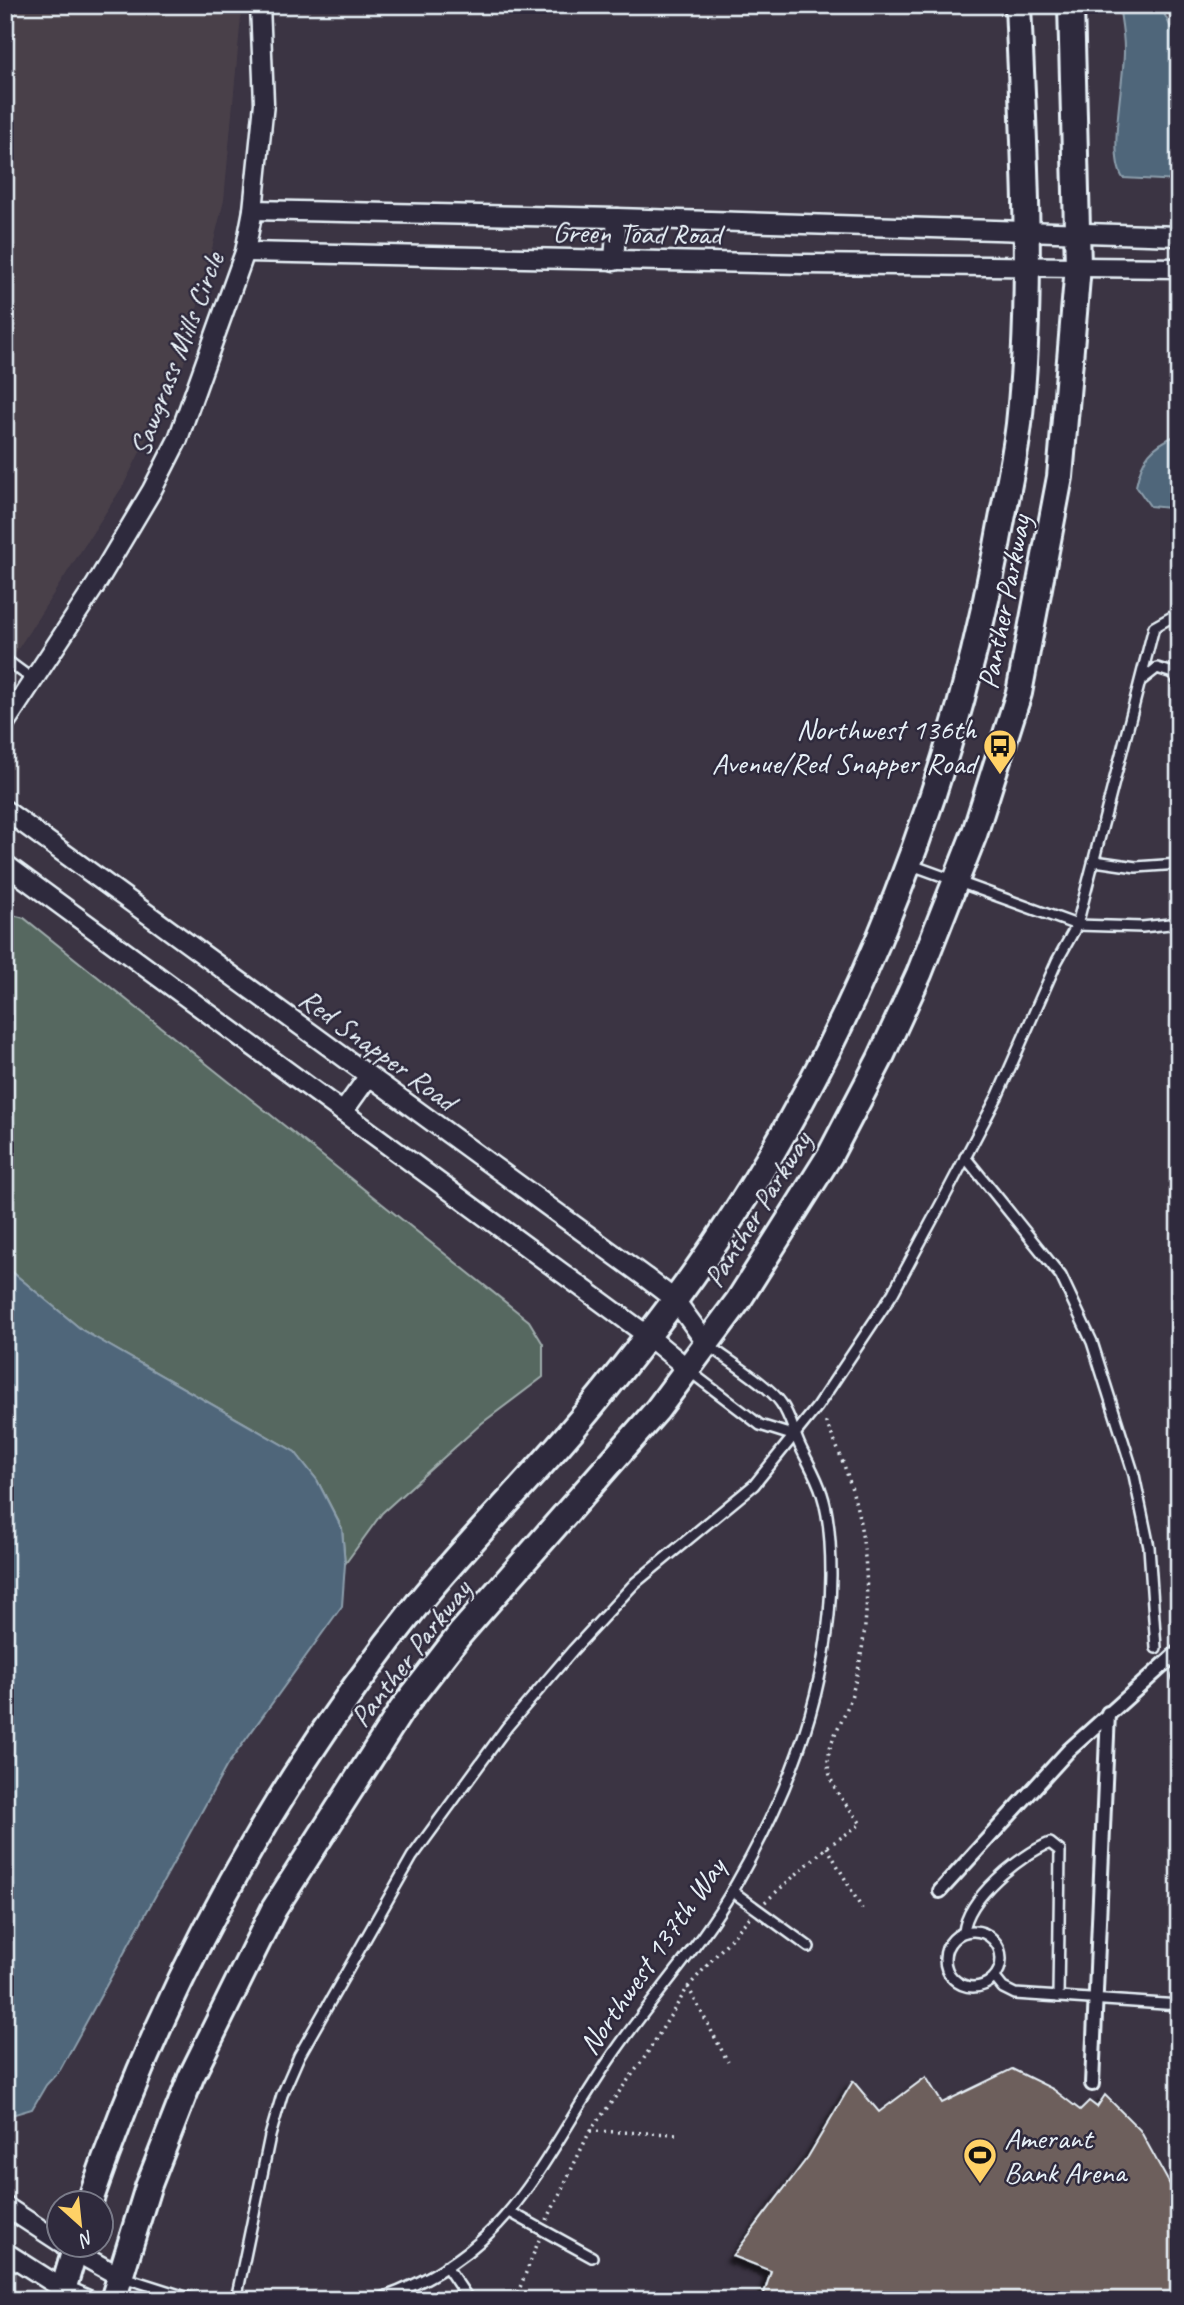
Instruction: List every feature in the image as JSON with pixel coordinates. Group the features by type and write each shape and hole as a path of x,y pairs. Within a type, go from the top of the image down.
{"main road":[{"name":"Panther Parkway","path":"94,2190 137,2075 177,1984 232,1880 293,1776 365,1672 424,1596 585,1415 675,1300 745,1195 824,1057 877,941 908,863 940,769 982,624 1019,424 1028,232 1017,5"},
{"name":"Panther Parkway","path":"116,2288 164,2143 217,2021 274,1909 342,1798 402,1709 460,1634 617,1458 707,1344 765,1260 830,1155 897,1024 956,883 1020,693 1060,477 1078,266 1071,5"},
{"path":"61,2294 67,2260"}],"street":[{"name":"Sawgrass Mills Circle","path":"5,723 95,586 178,439 245,252 253,210 264,103 260,5"},
{"name":"Green Toad Road","path":"253,210 617,218 1179,236"},
{"path":"614,261 617,218"},
{"name":"Green Toad Road","path":"245,252 614,261 1179,268"},
{"name":"Red Snapper Road","path":"5,810 675,1300 707,1344"},
{"path":"5,864 648,1336 688,1369"},
{"path":"343,1112 368,1077"},
{"path":"940,1891 1069,1750 1179,1651"},
{"path":"1092,2084 1108,1713"},
{"path":"5,2206 46,2232"},
{"path":"5,2252 61,2294 88,2300"},
{"path":"85,2260 116,2288"}],"lane":[{"path":"5,11 14,5"},
{"path":"236,2300 282,2095 299,2056 412,1857 507,1727 573,1650 635,1583 754,1485 817,1407 892,1293 965,1157 1077,925 1154,627 1179,613"},
{"path":"5,659 32,679"},
{"path":"1141,681 1157,668 1173,674 1179,684"},
{"path":"1095,861 1136,867 1179,864"},
{"path":"908,863 956,883 1077,925 1142,927 1179,923"},
{"path":"965,1157 1061,1276 1092,1342 1134,1475 1149,1548 1156,1648"},
{"name":"Northwest 137th Way","path":"376,2300 446,2266 495,2230 510,2212 553,2154 589,2088 732,1891 790,1774 824,1668 829,1633 831,1552 822,1495 781,1402 707,1344"},
{"path":"688,1369 760,1425 795,1436"},
{"path":"964,1932 965,1919 977,1899 1032,1850 1050,1843 1060,1851 1058,1997"},
{"path":"732,1891 808,1947"},
{"path":"964,1932 985,1933 994,1939 1002,1958 995,1978 977,1987 966,1987 949,1975 944,1955 955,1937 964,1932"},
{"path":"995,1978 1003,1988 1014,1994 1179,2005"},
{"path":"510,2212 592,2257"},
{"path":"446,2266 469,2300"},
{"path":"116,2288 195,2300"}],"path":[{"path":"514,2300 590,2130 643,2060 688,1987 757,1909 827,1847 861,1824 839,1797 828,1765 829,1752 852,1696 862,1652 867,1609 867,1559 861,1517 850,1477 817,1407"},
{"path":"827,1847 862,1909"},
{"path":"688,1987 727,2062"},
{"path":"590,2130 678,2134"}],"shaded area":[{"path":"5,5 242,5 224,200 183,366 124,484 5,669"}],"green space":[{"path":"5,913 24,918 529,1321 543,1344 543,1377 482,1423 382,1513 345,1564 342,1528 317,1480 295,1452 82,1330 5,1266"}],"water":[{"path":"1119,5 1160,5 1179,44 1179,181 1123,178 1118,167 1117,135 1124,62"},
{"path":"1179,434 1179,509 1150,506 1136,486 1141,467 1155,448"},
{"path":"5,1266 82,1330 295,1452 317,1480 342,1529 345,1564 342,1606 226,1767 60,2070 46,2085 32,2109 5,2117 5,1767 9,1727 11,1608 5,1554"}],"building":[{"name":"Amerant Bank Arena","path":"1012,2069 1053,2089 1080,2110 1089,2101 1097,2107 1105,2095 1140,2130 1179,2201 1179,2300 762,2300 771,2271 733,2256 808,2157 853,2081 879,2112 926,2077 942,2103"}],"place":[{"name":"Northwest 136th Avenue/Red Snapper Road","path":"1000,776"},
{"name":"Amerant Bank Arena","path":"980,2185"}]}
